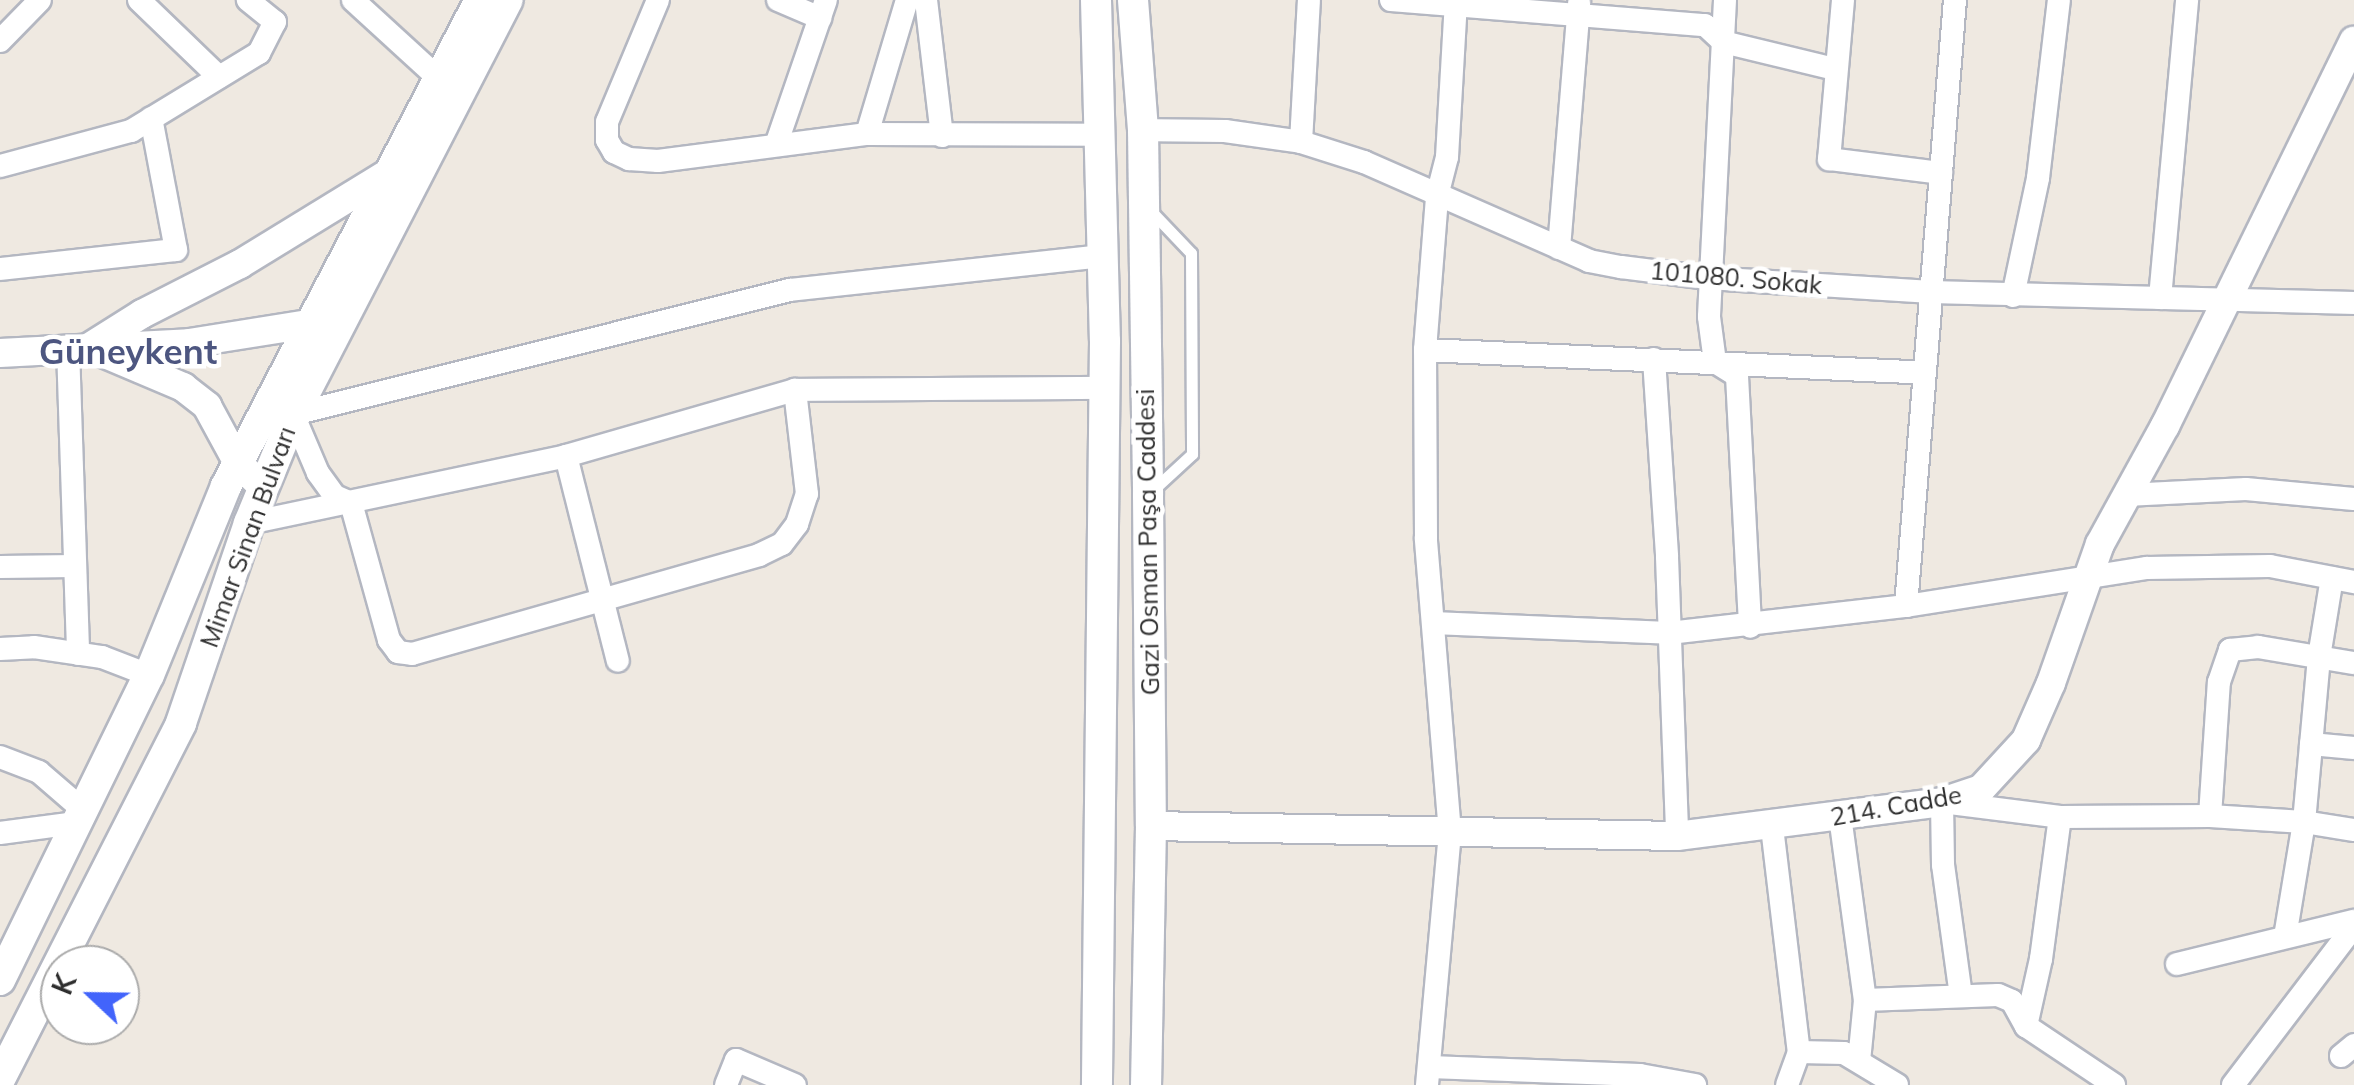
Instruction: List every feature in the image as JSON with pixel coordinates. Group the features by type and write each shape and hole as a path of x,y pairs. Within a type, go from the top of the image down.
{"main road":[{"name":"Mimar Sinan Bulvarı","path":"0,980 149,676 238,463 385,174 480,0"},
{"name":"Mimar Sinan Bulvarı","path":"0,1079 181,723 249,524 294,414 508,0"},
{"name":"Gazi Osman Paşa Caddesi","path":"1096,0 1103,135 1104,388 1097,1085"},
{"name":"Gazi Osman Paşa Caddesi","path":"1133,0 1143,130 1148,495 1151,826 1146,1085"}],"street":[{"path":"0,41 40,0"},
{"path":"139,0 219,77"},
{"path":"0,166 131,130 260,53 275,22 248,0"},
{"path":"658,0 607,122 607,140 614,152 629,158 658,161 867,134 1103,135"},
{"path":"776,145 823,9 778,0"},
{"path":"867,134 908,0"},
{"path":"926,0 942,136"},
{"path":"1301,142 1309,0"},
{"path":"1391,0 1579,8 1704,24 1724,42 1836,69"},
{"path":"1715,362 1708,278 1726,0"},
{"path":"1843,0 1829,159 1941,173"},
{"path":"1906,606 1955,0"},
{"path":"2014,296 2038,178 2059,0"},
{"path":"2160,298 2187,0"},
{"path":"358,2 438,77"},
{"path":"1455,3 1446,156 1437,196 1425,350 1426,538 1450,832 1428,1076 1640,1075 1695,1085"},
{"path":"1559,248 1579,8"},
{"name":"214. Cadde","path":"1151,826 1677,836 1772,827 1942,802 1982,789 2026,740 2051,683 2085,580 2354,41"},
{"path":"0,269 176,250 151,118"},
{"name":"101080. Sokak","path":"1143,130 1225,131 1301,142 1364,162 1589,261 1708,278 1932,292 2354,303"},
{"path":"79,348 240,264 385,174"},
{"path":"294,414 790,290 1103,256"},
{"path":"0,353 189,343 344,318"},
{"path":"79,348 182,387 207,406 238,463 263,487"},
{"path":"78,654 75,566 79,348"},
{"path":"1425,350 1924,373"},
{"path":"1654,359 1677,836"},
{"path":"1715,362 1737,376 1750,626"},
{"path":"277,386 294,414 318,473 336,496 351,503 389,640 398,652 412,654 759,555 782,544 797,524 807,494 795,390"},
{"path":"249,524 566,456 795,390 1104,388"},
{"path":"566,456 618,661"},
{"path":"2126,495 2246,490 2354,500"},
{"path":"0,568 75,566"},
{"path":"1433,622 1669,634 1906,606 2147,568 2270,566 2343,580 2319,657 2304,822 2285,937"},
{"path":"0,649 34,647 102,657 149,676"},
{"path":"2210,816 2219,682 2230,650 2258,647 2354,663"},
{"path":"2311,744 2354,748"},
{"path":"0,757 39,772 80,816"},
{"path":"1961,996 1943,865 1942,802 2060,817 2210,816 2304,822 2354,830"},
{"path":"0,833 80,816"},
{"path":"1840,816 1865,1000 1858,1061"},
{"path":"2026,1026 2041,959 2060,817"},
{"path":"1772,827 1799,1052 1787,1085"},
{"path":"2177,964 2354,923"},
{"path":"2232,1085 2354,923"},
{"path":"1865,1000 1998,995 2012,1000 2026,1026 2114,1085"},
{"path":"1799,1052 1844,1053 1897,1085"},
{"path":"726,1085 736,1060 795,1085"}],"lane":[{"path":"1144,204 1191,253 1192,454 1148,495"}],"district":[{"name":"Güneykent","path":"128,351"}]}
